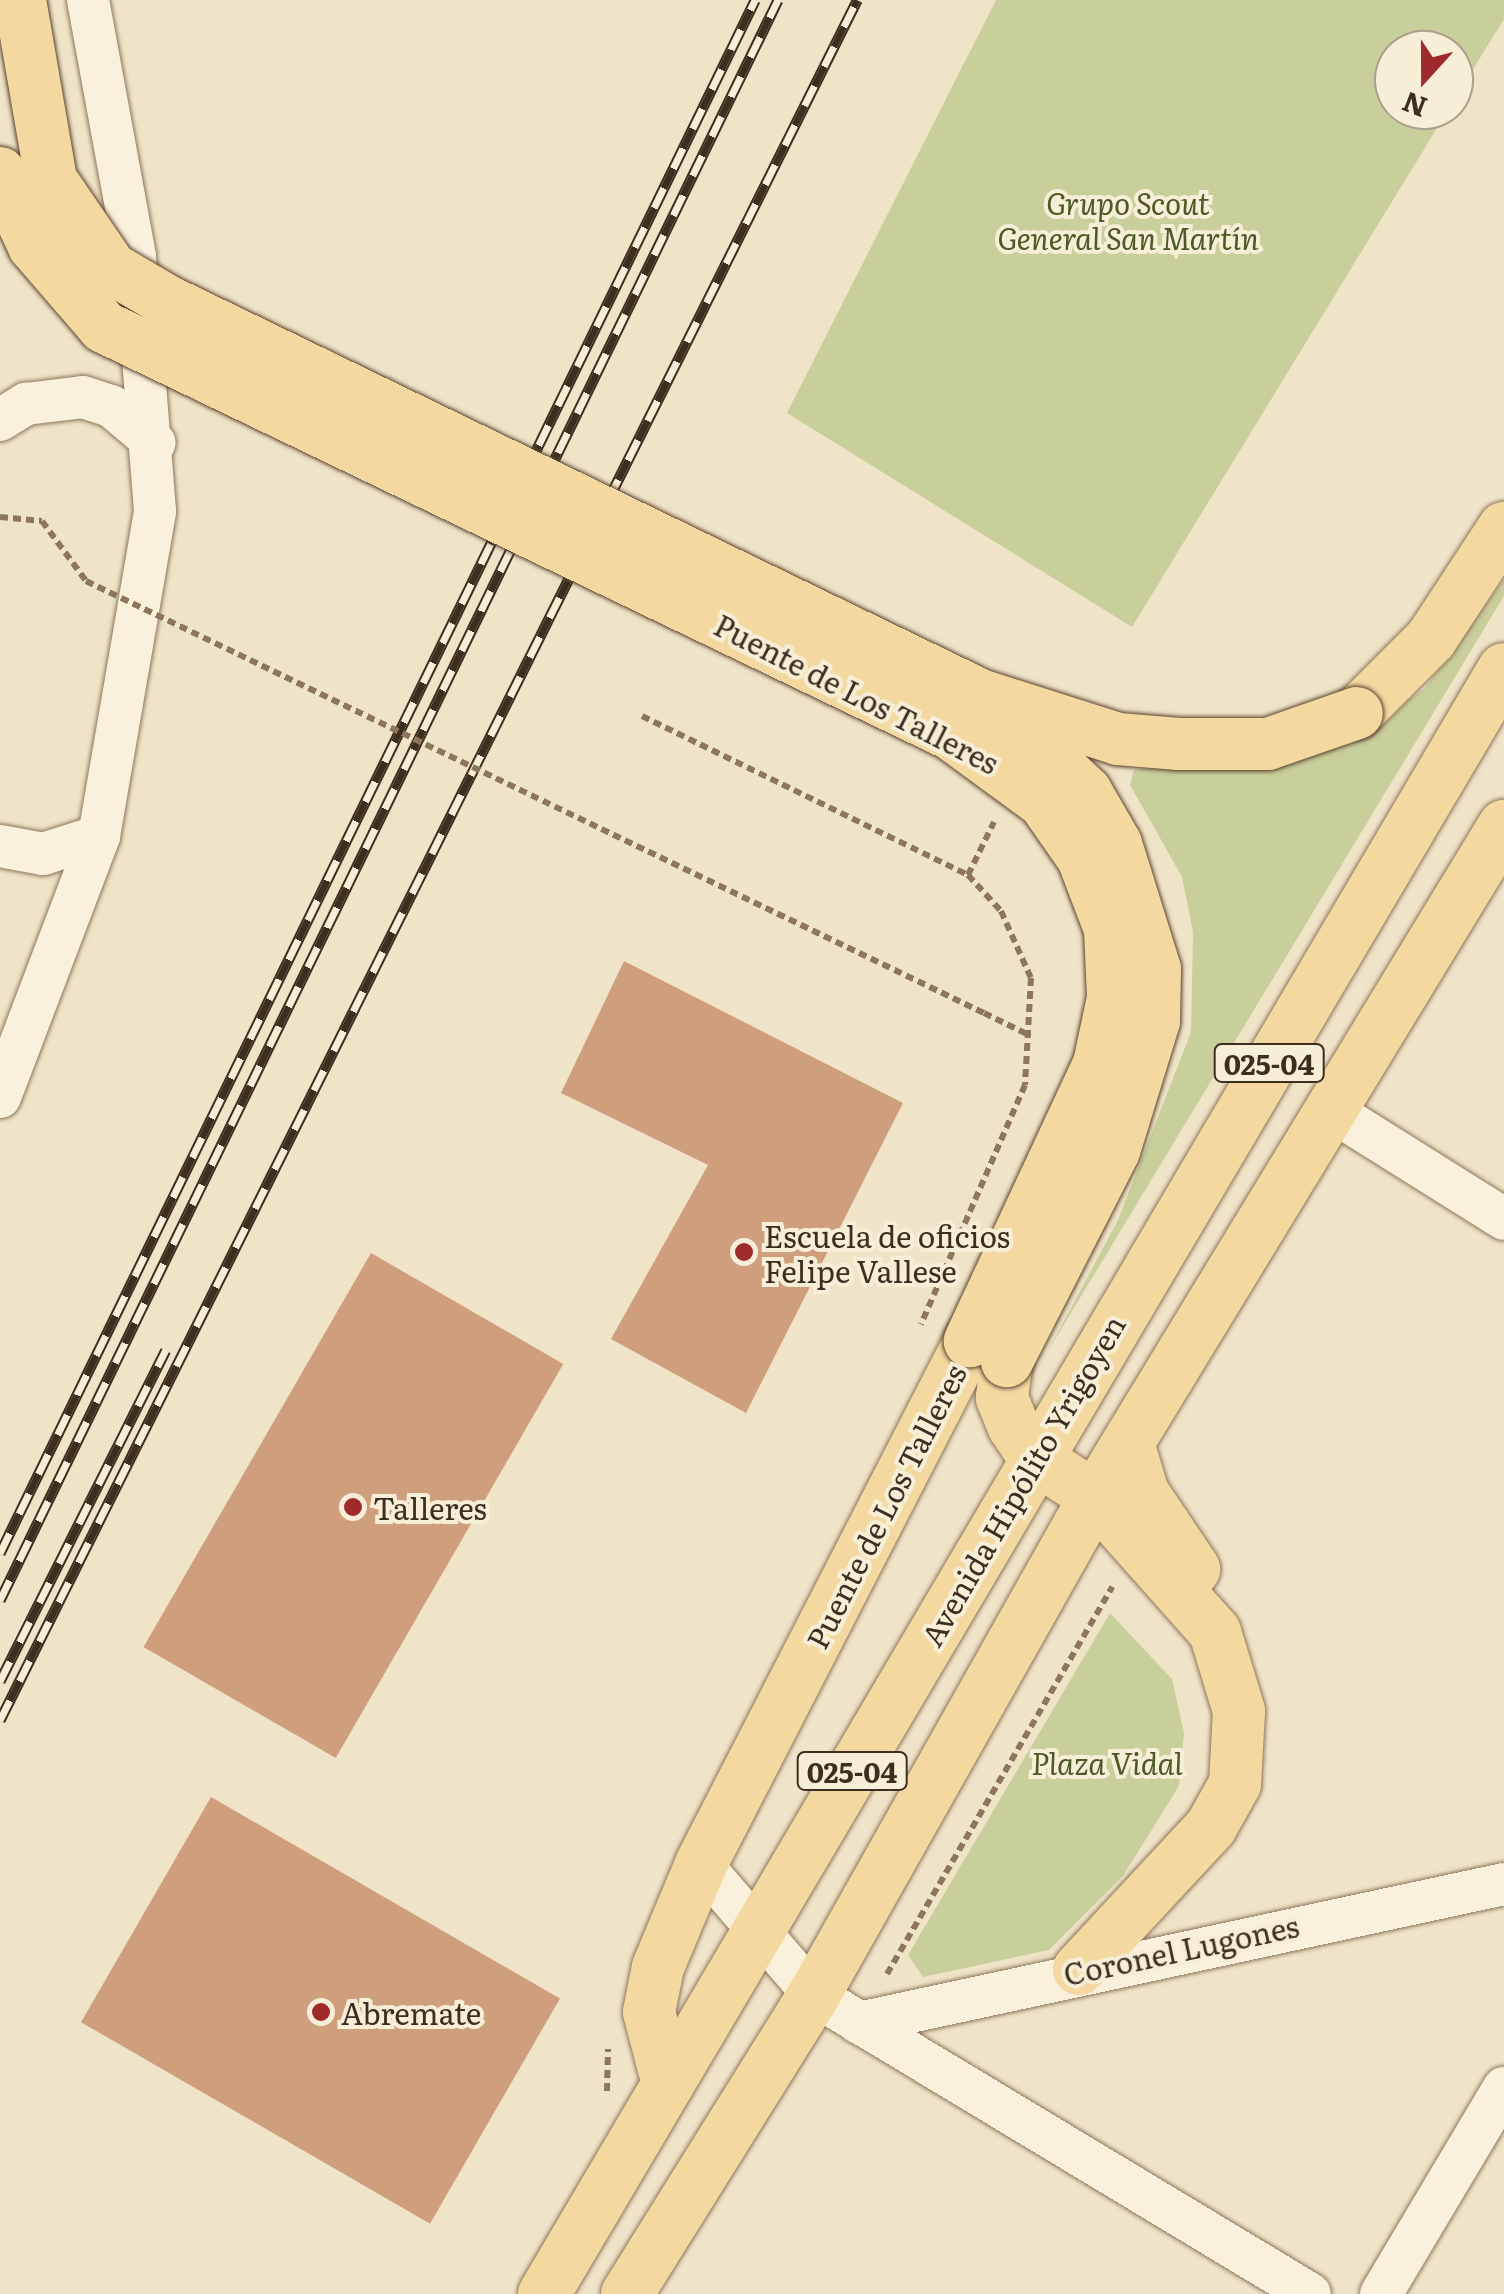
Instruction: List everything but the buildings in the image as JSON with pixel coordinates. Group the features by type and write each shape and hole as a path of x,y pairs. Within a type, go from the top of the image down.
{"main road":[{"name":"Puente de Los Talleres","path":"20,0 51,180 111,268 980,695 1118,740 1268,744 1356,713 1431,638 1504,528"},
{"name":"Puente de Los Talleres","path":"0,173 44,262 104,327 951,734 1044,802 1083,858 1110,929 1112,998 1099,1064 989,1351 1002,1398 1034,1457"},
{"name":"Avenida Hipólito Yrigoyen","path":"544,2294 1034,1457 1504,669"},
{"name":"Puente de Los Talleres","path":"668,2084 649,2012 701,1864 989,1351 1114,1151 1154,1021 1155,969 1116,844 1086,792 980,695"},
{"name":"025-04","path":"627,2294 814,1996 1095,1497 1504,826"},
{"path":"1079,1969 1186,1859 1235,1784 1239,1711 1196,1572 1143,1493 1128,1443"},
{"path":"1034,1457 1095,1497 1214,1632"}],"street":[{"path":"0,1097 99,836 151,569 156,443 135,256 88,0"},
{"path":"0,420 26,404 83,398 111,406 156,443"},
{"path":"0,846 43,854 99,836"},
{"path":"1332,1111 1504,1219"},
{"path":"701,1864 814,1996 1310,2294"},
{"name":"Coronel Lugones","path":"859,2022 1079,1969 1504,1884"},
{"path":"1381,2294 1504,2088"}],"path":[{"path":"0,518 42,520 86,581 1031,1036 1031,978 1001,910 968,875 642,716"},
{"path":"968,875 997,816"},
{"path":"859,2022 1137,1545"}],"green space":[{"name":"Grupo Scout General San Martín","path":"996,0 1504,0 1504,19 1474,68 1474,30 1374,30 1374,130 1436,130 1132,627 787,413"},
{"path":"1504,579 1504,596 1048,1351 1118,1220 1191,1032 1193,932 1182,877 1130,785 1134,770 1338,748 1424,689"},
{"name":"Plaza Vidal","path":"1110,1613 1172,1679 1184,1733 1179,1786 1123,1876 1049,1950 923,1977 908,1955"}],"railway":[{"path":"0,1553 755,0"},
{"path":"0,1600 778,0"},
{"path":"0,1720 857,0"},
{"path":"0,1681 166,1350"}],"place":[{"name":"Escuela de oficios Felipe Vallese","path":"744,1252"},
{"name":"Talleres","path":"353,1507"},
{"name":"Abremate","path":"321,2012"}]}
